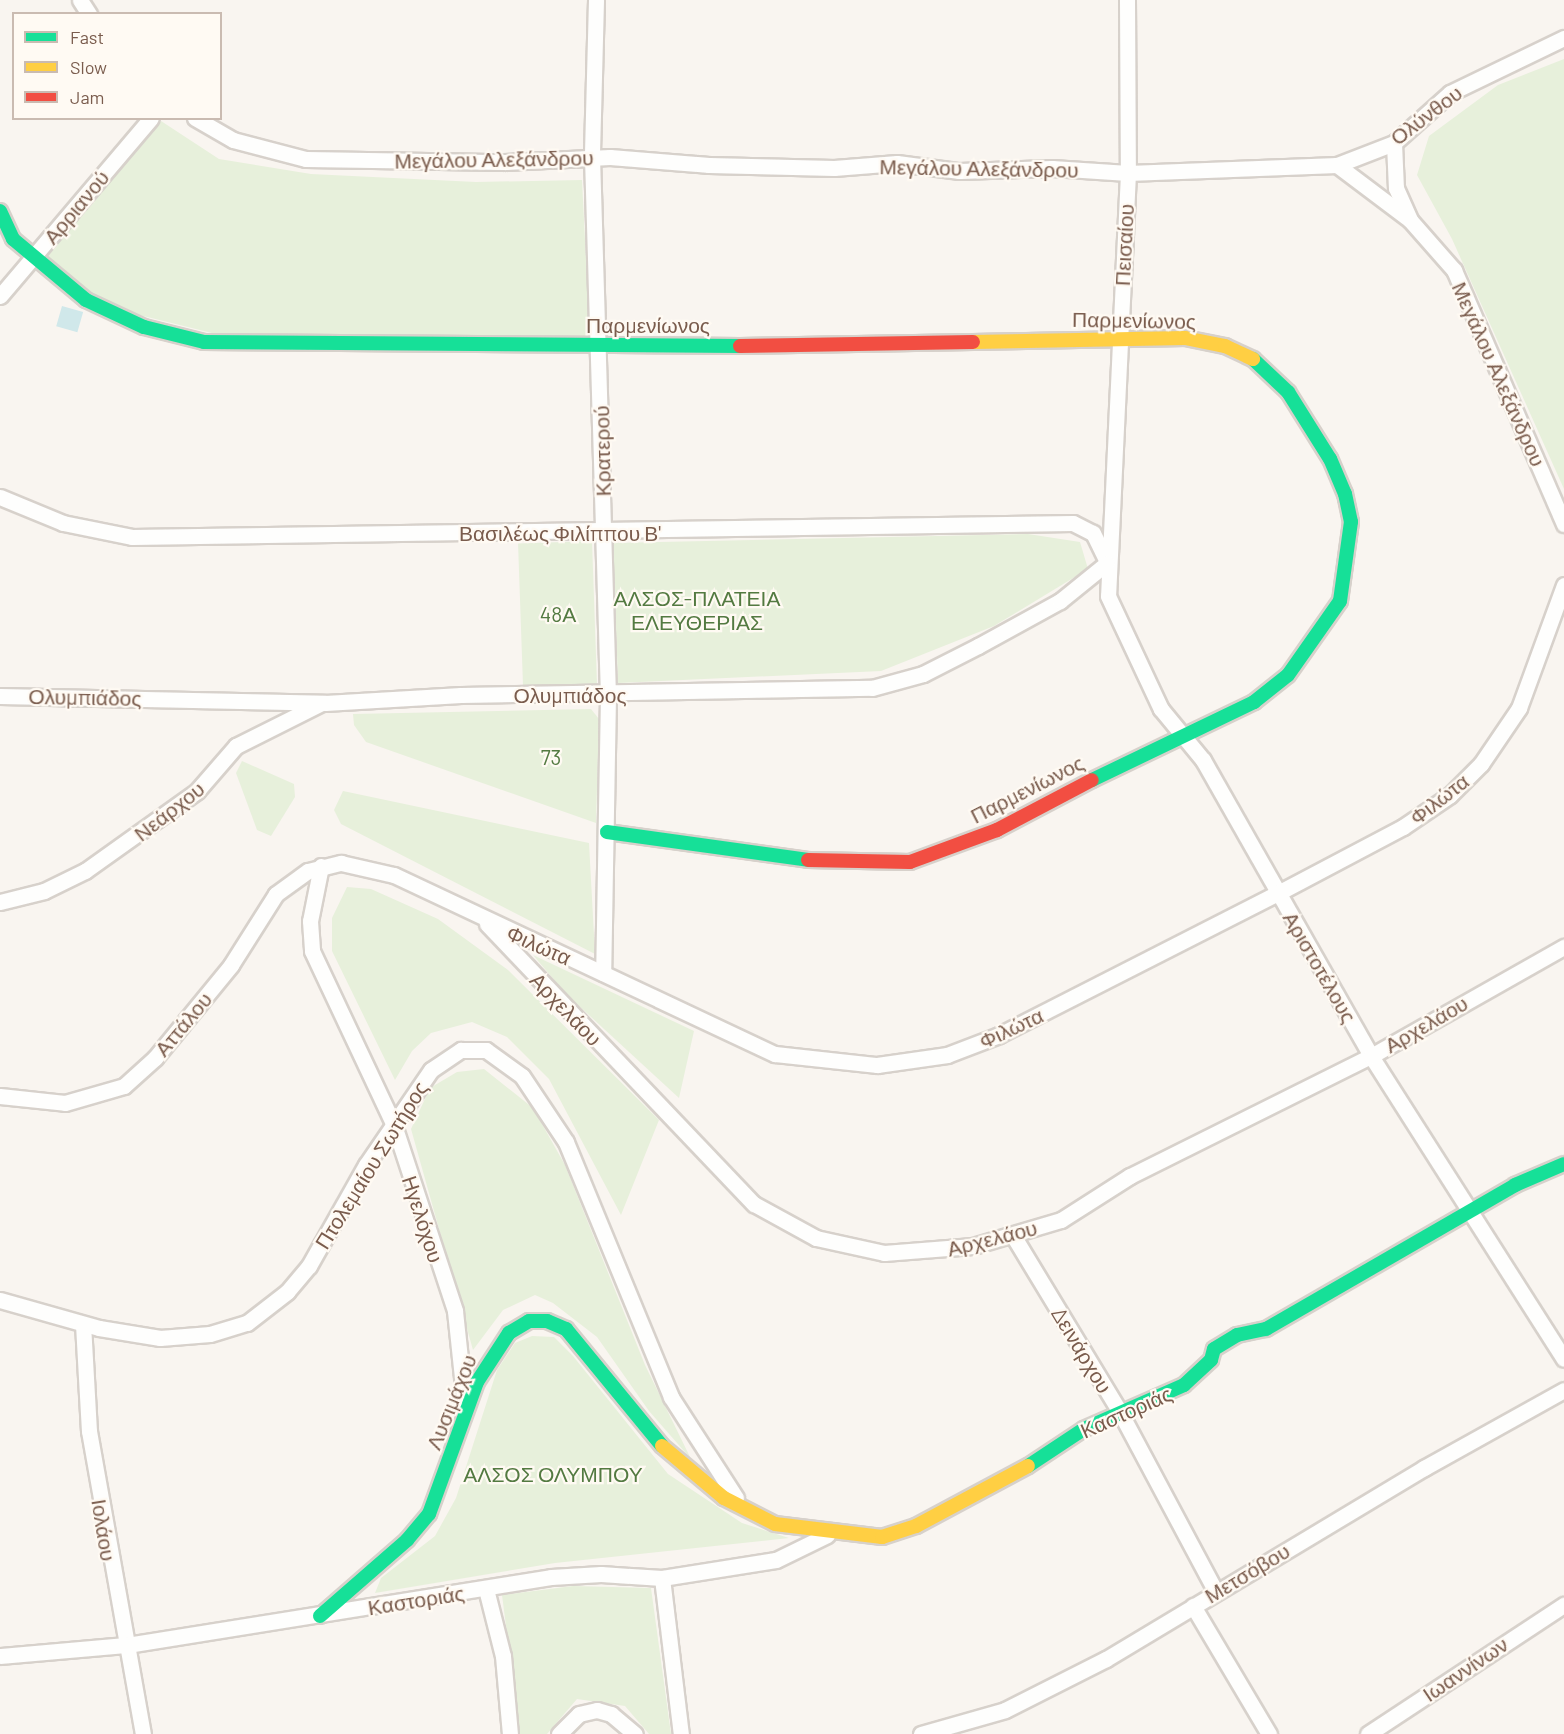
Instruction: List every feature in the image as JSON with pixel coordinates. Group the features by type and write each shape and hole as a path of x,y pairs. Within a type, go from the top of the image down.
{"street":[{"name":"Κρατερού","path":"596,0 592,157 601,348 608,696 603,973"},
{"name":"Πεισαίου","path":"1107,563 1128,173 1126,0"},
{"name":"Ολύνθου","path":"1336,165 1394,143 1450,93 1564,38"},
{"name":"Ολύνθου","path":"1547,48 1564,45"},
{"name":"Αρριανού","path":"0,296 149,120"},
{"name":"Μεγάλου Αλεξάνδρου","path":"198,120 233,140 306,159 506,162 592,157 710,165 834,168 914,164 959,171 1052,168 1128,173 1336,165 1410,220 1459,281 1564,524"},
{"path":"1394,143 1396,188 1410,220"},
{"name":"Παρμενίωνος","path":"0,211 12,239 32,259 114,315 204,342 485,342 601,348 1119,337 1185,338 1236,349 1260,362 1306,419 1336,472 1349,508 1350,535 1343,591 1324,628 1276,687 997,830 910,862 843,863 734,852 607,832"},
{"name":"Βασιλέως Φιλίππου Β'","path":"0,497 63,523 132,537 603,533 1073,524 1093,533 1107,563"},
{"name":"Ολυμπιάδος","path":"0,696 325,703 461,695 608,696 888,686 947,663 1050,606 1107,563"},
{"name":"Αριστοτέλους","path":"1107,563 1107,596 1161,709 1207,767 1371,1056 1564,1359"},
{"name":"Φιλώτα","path":"321,866 351,863 382,870 775,1054 830,1064 891,1064 946,1055 999,1035 1278,893 1403,827 1450,795 1481,764 1519,708 1564,585"},
{"name":"Νεάρχου","path":"0,903 44,891 85,871 197,791 236,746 277,729 307,707 325,703"},
{"name":"Αττάλου","path":"0,1096 65,1103 107,1094 129,1082 162,1051 231,965 272,900 300,876 321,866"},
{"name":"Ηγελόχου","path":"321,866 310,921 312,951 394,1125 455,1311 465,1410"},
{"name":"Αρχελάου","path":"483,919 603,1047 687,1129 742,1192 771,1216 816,1238 863,1252 926,1253 1014,1237 1061,1220 1130,1176 1371,1056 1564,947"},
{"name":"Πτολεμαίου Σωτήρος","path":"0,1300 83,1324 160,1338 210,1334 247,1323 287,1292 309,1266 394,1125 431,1070 461,1050 486,1050 522,1076 579,1170 671,1397 710,1462 746,1510"},
{"name":"Καστοριάς","path":"746,1510 775,1524 827,1535 882,1537 916,1526 1016,1474 1075,1433 1184,1385 1225,1342 1248,1329 1266,1329 1340,1290 1469,1211 1564,1164"},
{"name":"Δεινάρχου","path":"1014,1237 1121,1414 1216,1592"},
{"name":"Λυσιμάχου","path":"320,1616 407,1540 429,1514 465,1410 489,1361 509,1333 529,1321 548,1321 574,1338 674,1458 746,1510"},
{"name":"Ιολάου","path":"83,1324 89,1431 109,1567 127,1645 143,1734"},
{"name":"Μετσόβου","path":"921,1734 1005,1710 1106,1659 1193,1605 1564,1390"},
{"name":"Καστοριάς","path":"0,1656 127,1645 580,1574 662,1578 783,1558 827,1535"},
{"path":"662,1578 681,1734"},
{"path":"486,1589 504,1656 510,1734"},
{"path":"1193,1605 1269,1734"},
{"name":"Ιωαννίνων","path":"1368,1734 1564,1605"},
{"path":"559,1734 579,1714 597,1710 618,1718 635,1734"}],"green space":[{"path":"1564,59 1564,489 1452,239 1417,175 1429,136 1498,85"},
{"path":"161,121 219,159 311,174 476,182 582,180 590,338 220,335 115,309 43,257"},
{"name":"ΑΛΣΟΣ-ΠΛΑΤΕΙΑ ΕΛΕΥΘΕΡΙΑΣ","path":"1028,534 1080,542 1088,569 994,626 881,671 618,683 613,543"},
{"name":"48Α","path":"592,541 597,684 523,686 518,544"},
{"name":"73","path":"591,709 599,719 596,823 366,742 354,725 353,714"},
{"path":"242,761 294,784 295,797 271,836 257,830 236,773"},
{"path":"343,791 589,843 595,954 341,824 334,810"},
{"path":"347,887 371,889 438,919 508,970 659,1120 621,1215 549,1079 507,1037 472,1022 431,1033 412,1051 395,1080 332,951 332,918"},
{"path":"533,955 694,1031 679,1098 566,994"},
{"name":"ΑΛΣΟΣ ΟΛΥΜΠΟΥ","path":"484,1069 533,1108 565,1165 645,1365 691,1459 649,1411 597,1337 553,1303 535,1295 503,1310 473,1350 411,1129 430,1088 457,1072"},
{"name":"ΑΛΣΟΣ ΟΛΥΜΠΟΥ","path":"532,1336 554,1337 573,1356 668,1474 742,1523 789,1538 555,1563 375,1593 381,1578 435,1536 456,1498 497,1370 515,1343"},
{"path":"573,1586 651,1588 671,1734 649,1734 625,1706 577,1699 547,1734 520,1734 502,1595"}],"water":[{"path":"62,306 83,312 77,332 56,326"}],"traffic: fast":[{"path":"0,211 13,239 86,300 144,327 204,342 740,346"},
{"path":"1092,780 1254,702 1288,675 1340,601 1351,522 1345,494 1330,459 1288,392 1253,359"},
{"path":"607,832 808,860"},
{"path":"1028,1466 1084,1429 1184,1385 1211,1360 1214,1349 1237,1335 1266,1329 1515,1185 1564,1164"},
{"path":"320,1616 407,1540 429,1514 477,1382 509,1333 529,1321 547,1321 566,1329 662,1446"}],"traffic: slow":[{"path":"973,342 1185,338 1225,346 1253,359"},
{"path":"662,1446 724,1498 775,1524 882,1537 916,1526 1028,1466"}],"traffic: jam":[{"path":"740,346 973,342"},
{"path":"808,860 910,862 997,830 1092,780"}]}
